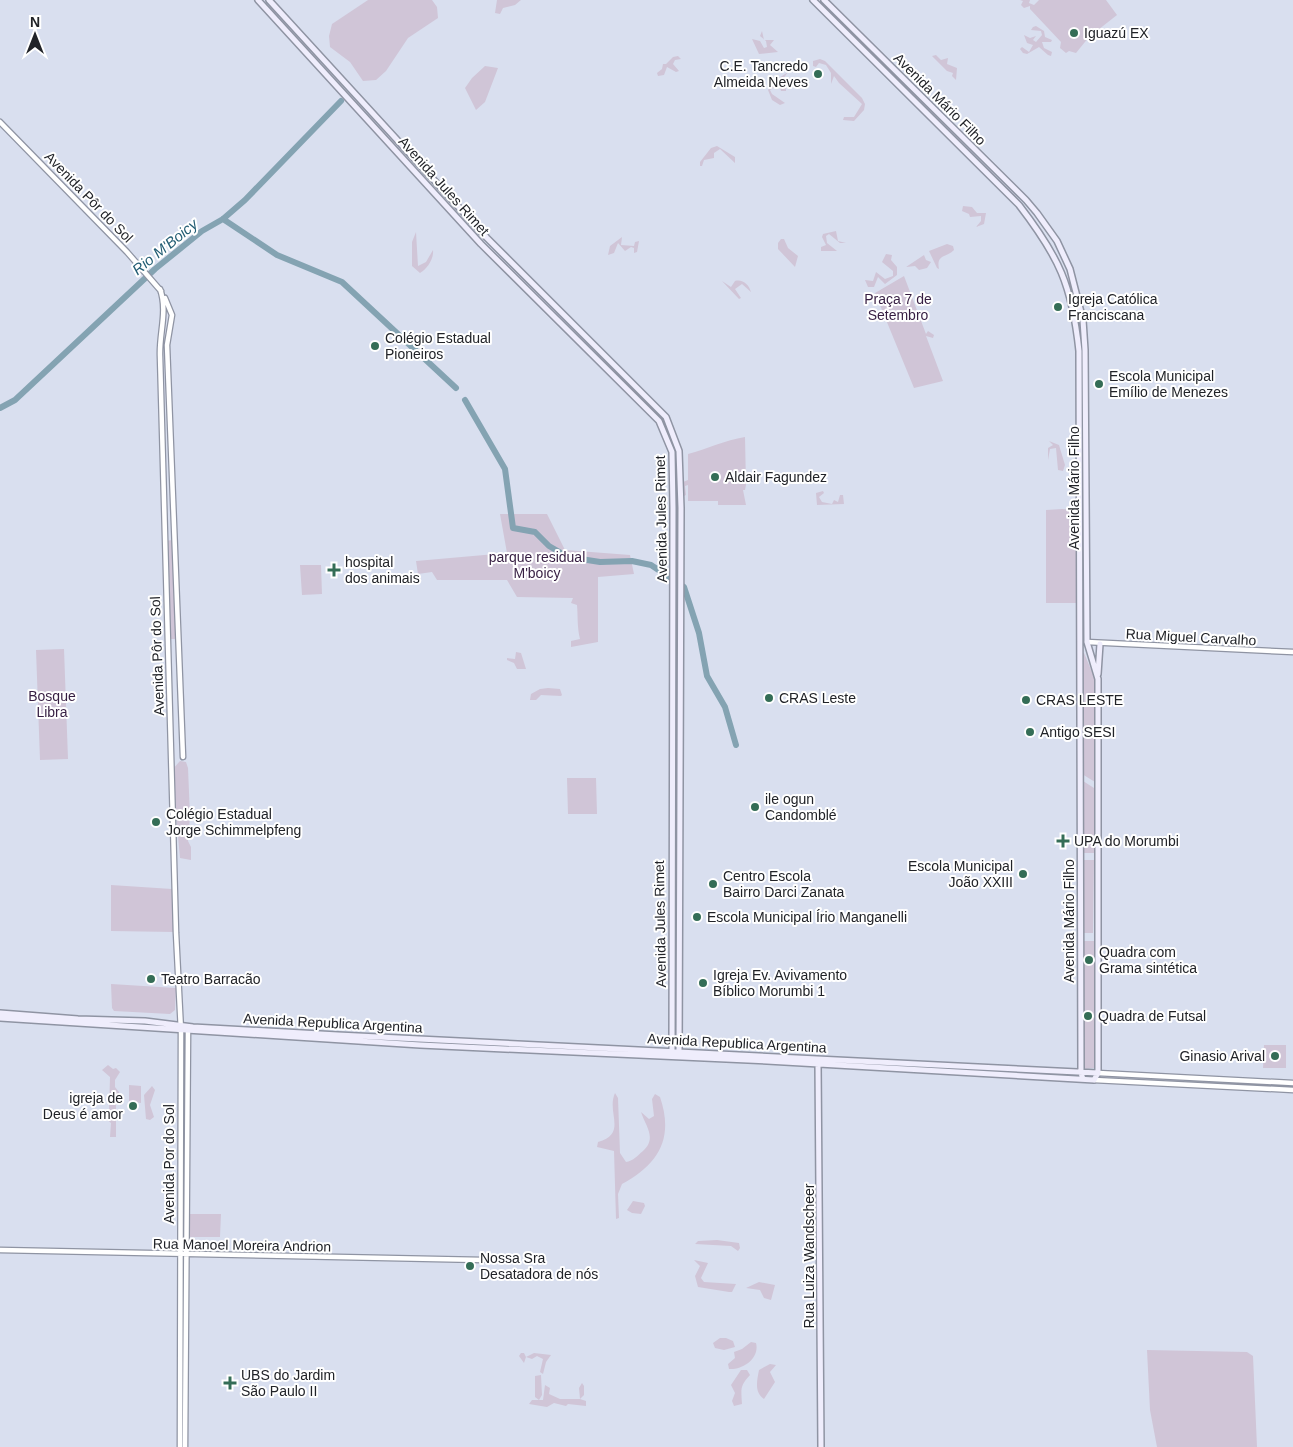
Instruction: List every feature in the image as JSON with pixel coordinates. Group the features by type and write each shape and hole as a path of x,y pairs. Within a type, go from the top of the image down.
{"main road":[{"name":"Avenida Jules Rimet","path":"258,0 481,244 660,421 672,452 672,1054"},
{"name":"Avenida Jules Rimet","path":"269,0 487,238 666,417 679,451 681,508 679,1054"},
{"name":"Avenida Mário Filho","path":"814,0 1019,204 1043,237 1063,272 1073,306 1080,360 1081,1073 1083,1079"},
{"name":"Avenida Mário Filho","path":"824,0 1026,200 1057,241 1070,269 1083,320 1085,350 1088,642 1098,679 1098,1073"},
{"path":"1098,679 1100,644"},
{"name":"Avenida Republica Argentina","path":"0,1013 180,1024 188,1029 587,1052 679,1054 1098,1073"},
{"name":"Avenida Republica Argentina","path":"0,1018 181,1031 188,1029 597,1047 672,1054"},
{"path":"587,1052 597,1047"},
{"name":"Avenida Republica Argentina","path":"818,1061 1094,1080"},
{"name":"Rua Luiza Wandscheer","path":"818,1061 822,1447"},
{"path":"1094,1080 1098,1073"}],"street":[{"name":"Avenida Pôr do Sol","path":"0,122 152,279 160,289 172,315 168,334 183,757"},
{"name":"Avenida Pôr do Sol","path":"160,289 164,301 164,317 160,333 181,1031"},
{"path":"164,317 172,315"},
{"path":"160,333 168,334"},
{"name":"Rua Miguel Carvalho","path":"1088,642 1293,652"},
{"name":"Avenida Por do Sol","path":"180,1447 188,1029"},
{"name":"Avenida Por do Sol","path":"181,1031 185,1447"},
{"name":"Avenida Republica Argentina","path":"1098,1073 1293,1083"},
{"name":"Avenida Republica Argentina","path":"1094,1080 1293,1090"},
{"name":"Rua Manoel Moreira Andrion","path":"0,1250 483,1260"}],"green space":[{"path":"368,0 432,0 437,7 438,18 408,38 386,71 376,80 363,81 350,62 330,47 329,36 332,24"},
{"path":"497,0 521,0 515,5 503,8 500,14 495,13"},
{"name":"Iguazú EX","path":"1020,0 1030,0 1029,3 1034,5 1039,0 1106,0 1117,15 1089,37 1076,53 1069,51 1066,53 1060,48 1061,42 1030,9 1030,6 1024,8 1021,5 1023,1"},
{"path":"1036,26 1044,31 1045,37 1052,40 1051,42 1042,42 1044,48 1052,52 1051,56 1039,47 1027,54 1023,53 1020,49 1022,47 1029,52 1033,45 1027,43 1024,35 1030,38 1036,36 1033,40 1036,42 1042,35 1041,31 1031,30"},
{"path":"752,39 760,41 764,48 767,47 765,40 774,40 770,45 778,52 759,54"},
{"path":"936,55 941,60 948,58 947,64 957,68 956,80 952,76 953,73 947,71 932,56"},
{"path":"678,56 681,59 675,60 673,64 679,71 676,72 667,67 664,75 658,76 657,73 662,69 663,64"},
{"path":"820,59 825,61 862,98 865,104 864,110 854,121 843,120 844,117 854,117 862,104 834,76 831,84 831,73 826,65 819,63 816,67 813,66 813,61"},
{"path":"485,66 498,68 485,102 476,110 465,88 472,78"},
{"path":"788,72 780,83 786,88 786,91 781,91 779,84 770,90 772,94 785,103 780,105 772,100 768,90 773,82"},
{"path":"717,146 735,157 735,163 720,149 714,153 714,158 704,160 702,166 700,166 700,162 711,148"},
{"path":"963,206 972,207 977,213 986,213 984,224 976,227 981,221 981,216 970,217 969,214 962,211"},
{"path":"836,231 838,241 846,243 840,243 829,234 826,236 827,243 837,251 821,251 821,247 826,245 822,237 823,234"},
{"path":"416,232 418,266 426,262 433,250 430,263 420,273 412,266 412,242"},
{"path":"622,237 621,245 634,246 635,242 639,241 637,252 634,253 634,248 631,247 625,251 618,243 614,253 608,255 610,246"},
{"path":"781,239 784,239 788,248 798,256 795,267 778,249 778,243"},
{"path":"947,244 953,246 954,250 940,259 939,269 929,251"},
{"path":"886,254 892,255 891,260 897,267 897,275 885,284 878,277 874,287 868,287 865,280 873,281 876,272 885,279 893,276 893,271 882,262"},
{"path":"924,255 926,260 931,262 927,268 919,270 915,266 906,267"},
{"name":"Praça 7 de Setembro","path":"904,276 926,334 928,331 934,335 933,338 926,336 943,381 914,388 875,293"},
{"path":"722,281 731,287 735,281 743,282 749,287 751,292 742,284 735,289 741,298 739,299"},
{"name":"Aldair Fagundez","path":"745,437 746,485 745,490 743,490 746,505 718,505 718,501 688,501 688,485 685,486 686,495 684,496 683,482 688,480 688,454"},
{"path":"1049,441 1059,445 1065,465 1063,471 1058,470 1056,448 1050,449 1048,460 1048,448 1053,445"},
{"path":"823,491 824,493 819,497 822,502 832,504 834,500 838,502 840,495 843,495 844,504 817,505 816,493"},
{"path":"1046,510 1079,510 1078,603 1046,603"},
{"name":"parque residual M'boicy","path":"500,514 547,514 565,550 630,555 634,574 598,577 598,642 571,647 571,641 580,639 577,605 571,603 573,598 517,597 507,580 437,580 432,572 418,574 416,561 507,553"},
{"path":"172,540 179,639 169,639 166,541"},
{"path":"300,565 321,565 322,594 302,595"},
{"name":"Bosque Libra","path":"64,649 68,759 40,760 36,650"},
{"path":"516,652 521,653 526,669 517,669 514,663 507,660 507,658 515,659"},
{"path":"1082,653 1084,653 1095,679 1095,782 1082,774"},
{"path":"540,689 560,689 562,695 541,695 536,700 530,700 531,694"},
{"path":"180,761 186,762 188,768 190,816 188,841 191,847 191,860 180,858 172,770"},
{"path":"567,778 596,778 597,814 568,814"},
{"path":"1083,781 1094,788 1094,853 1083,853"},
{"path":"1083,860 1094,860 1093,933 1084,933"},
{"path":"111,885 172,889 174,932 111,931"},
{"path":"1083,941 1094,941 1094,1068 1083,1069"},
{"path":"111,984 176,988 175,1010 170,1014 114,1011 112,1008"},
{"name":"Ginasio Arival","path":"1264,1045 1286,1045 1286,1068 1263,1068"},
{"path":"108,1065 120,1072 115,1080 115,1087 119,1092 119,1097 116,1100 116,1137 110,1137 111,1123 104,1117 104,1111 109,1111 110,1077 102,1070"},
{"path":"129,1085 141,1086 141,1103 129,1101"},
{"path":"152,1086 155,1090 150,1105 154,1117 150,1120 146,1119 144,1095"},
{"path":"615,1093 618,1098 620,1153 626,1162 643,1151 649,1142 649,1132 641,1112 649,1119 654,1116 652,1099 655,1094 660,1097 665,1125 664,1137 654,1158 646,1168 622,1184 618,1194 619,1218 616,1219 614,1151 597,1147 598,1142 607,1138 614,1128 613,1100"},
{"path":"633,1201 644,1203 645,1206 641,1214 632,1213 627,1210"},
{"path":"189,1214 221,1214 220,1237 190,1237"},
{"path":"717,1240 739,1243 740,1248 738,1251 731,1246 695,1244 698,1241"},
{"path":"694,1260 708,1263 701,1278 704,1282 736,1284 732,1292 698,1287 695,1276 700,1266"},
{"path":"759,1282 775,1285 771,1300 764,1298 760,1290 746,1288"},
{"path":"720,1338 733,1341 735,1347 724,1350 715,1348 713,1343"},
{"path":"751,1342 756,1343 757,1348 753,1358 745,1365 729,1369 728,1364 735,1358 734,1352"},
{"path":"1147,1350 1247,1352 1253,1356 1257,1447 1157,1447 1150,1410"},
{"path":"521,1353 524,1353 526,1357 524,1363 519,1356"},
{"path":"534,1353 551,1355 546,1362 543,1374 540,1372 543,1359 537,1356 532,1359 526,1357"},
{"path":"770,1364 776,1365 770,1372 775,1382 764,1399 757,1390 759,1370"},
{"path":"741,1370 747,1370 750,1375 742,1388 742,1404 734,1406 732,1401 735,1393 731,1385"},
{"path":"541,1375 542,1395 539,1400 535,1397 535,1376"},
{"path":"582,1383 584,1395 580,1399 579,1388"},
{"path":"545,1385 550,1388 549,1394 560,1399 580,1399 586,1401 586,1406 568,1404 566,1406 554,1403 547,1407 529,1404 532,1400 543,1400"}],"waterway":[{"name":"Rio M'Boicy","path":"0,408 15,400 155,269 202,231 223,219 245,200 341,101"},
{"path":"223,219 277,255 342,282 456,388"},
{"path":"465,400 505,469 513,528 535,532 549,546 568,557 600,562 632,561 651,565 684,587 699,633 707,676 725,707 736,745"}],"place":[{"name":"Iguazú EX","path":"1074,33"},
{"name":"C.E. Tancredo Almeida Neves","path":"818,74"},
{"name":"Igreja Católica Franciscana","path":"1058,307"},
{"name":"Colégio Estadual Pioneiros","path":"375,346"},
{"name":"Escola Municipal Emílio de Menezes","path":"1099,384"},
{"name":"Aldair Fagundez","path":"715,477"},
{"name":"hospital dos animais","path":"334,570"},
{"name":"CRAS Leste","path":"769,698"},
{"name":"CRAS LESTE","path":"1026,700"},
{"name":"Antigo SESI","path":"1030,732"},
{"name":"ile ogun Candomblé","path":"755,807"},
{"name":"Colégio Estadual Jorge Schimmelpfeng","path":"156,822"},
{"name":"UPA do Morumbi","path":"1063,841"},
{"name":"Escola Municipal João XXIII","path":"1023,874"},
{"name":"Centro Escola Bairro Darci Zanata","path":"713,884"},
{"name":"Escola Municipal Írio Manganelli","path":"697,917"},
{"name":"Quadra com Grama sintética","path":"1089,960"},
{"name":"Teatro Barracão","path":"151,979"},
{"name":"Igreja Ev. Avivamento Bíblico Morumbi 1","path":"703,983"},
{"name":"Quadra de Futsal","path":"1088,1016"},
{"name":"Ginasio Arival","path":"1275,1056"},
{"name":"igreja de Deus é amor","path":"133,1106"},
{"name":"Nossa Sra Desatadora de nós","path":"470,1266"},
{"name":"UBS do Jardim São Paulo II","path":"230,1383"}]}
